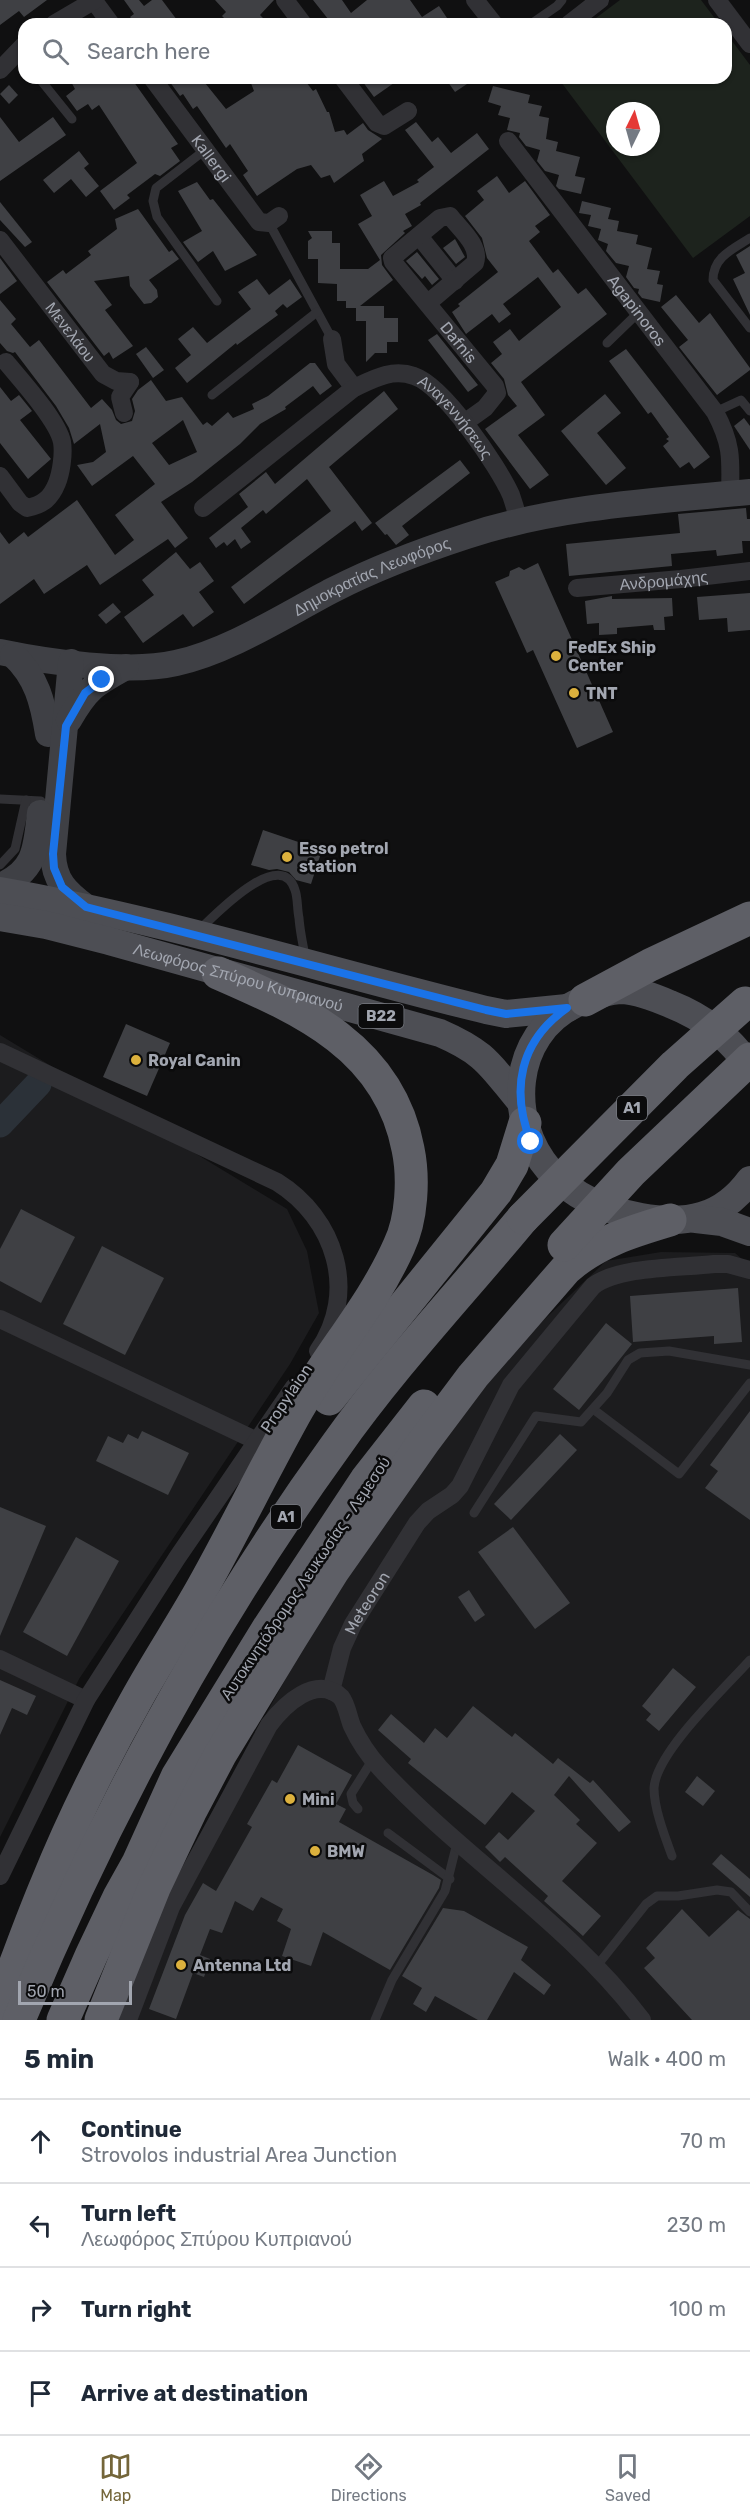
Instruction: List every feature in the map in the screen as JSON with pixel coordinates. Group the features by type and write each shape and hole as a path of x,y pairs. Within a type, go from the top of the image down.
{"highway":[{"path":"576,1004 650,965 750,918"},
{"path":"0,2004 47,1882 137,1699 206,1582 297,1410 382,1281 401,1243 408,1214 410,1180 408,1149 398,1115 384,1084 366,1061 325,1027 288,1003 218,973"},
{"name":"A1","path":"19,2020 51,1944 145,1750 238,1593 290,1511 342,1436 402,1359 523,1218 675,1065 748,1001"},
{"name":"Αυτοκινητόδρομος Λευκωσίας - Λεμεσού","path":"63,2020 103,1929 138,1863 177,1777 269,1627 366,1480 447,1377 564,1245 631,1172 750,1059"},
{"path":"206,1582 334,1390 496,1192 512,1165 523,1112"},
{"path":"101,2020 172,1849 220,1755 333,1572 432,1431 473,1376 580,1256 603,1244 679,1219"},
{"path":"91,2020 129,1949"}],"main road":[{"name":"Λεωφόρος Σπύρου Κυπριανού","path":"0,891 86,907 506,1014 576,1004"},
{"name":"Λεωφόρος Σπύρου Κυπριανού","path":"0,917 46,925 417,1026 461,1042 489,1062 523,1112"},
{"name":"B22","path":"750,1068 735,1047 712,1026 687,1011 655,997 621,990 576,1004 543,1028 528,1053 523,1068 523,1112 537,1153 551,1171 572,1190 613,1211 643,1218 722,1222 750,1232"},
{"name":"B22","path":"679,1219 723,1209 736,1198 750,1180"}],"street":[{"path":"64,18 94,0 107,18"},
{"path":"285,0 298,18"},
{"path":"475,0 489,18"},
{"path":"577,18 600,0"},
{"path":"717,0 730,18"},
{"path":"732,20 750,44"},
{"path":"0,70 18,54"},
{"name":"Kallergi","path":"156,84 259,222 274,219"},
{"path":"348,84 377,123 384,126 408,111"},
{"name":"Agapinoros","path":"508,141 715,412 728,436 740,493"},
{"path":"428,303 455,281 476,263 478,257 476,249 450,216 440,218 419,236 455,281"},
{"name":"Dafnis","path":"419,236 392,258 495,386 497,393 464,423"},
{"name":"Μενελάου","path":"0,240 103,374 116,381 130,382 120,397 124,412"},
{"path":"332,339 336,364 354,388"},
{"path":"0,476 20,503 27,508 38,506 52,496 59,477 62,442 35,397 6,362"},
{"name":"Αναγεννήσεως","path":"203,508 354,388 378,376 395,373 413,375 429,382 464,423 510,494 519,522"},
{"name":"Δημοκρατίας Λεωφόρος","path":"7,654 126,667 164,666 189,660 255,632 381,567 470,535 519,522 606,506 740,493"},
{"name":"Ανδρομάχης","path":"577,588 750,571"},
{"path":"7,654 29,671 57,730"},
{"path":"64,662 57,730 54,868 62,887 86,907"},
{"path":"0,886 20,875 33,857 33,801 57,730 93,685 126,667"},
{"name":"Propylaion","path":"0,1052 277,1182 310,1208 327,1233 332,1246 337,1276 337,1304 324,1342 177,1558 86,1700 0,1876"},
{"name":"Meteoron","path":"331,1691 349,1631 412,1530 428,1510 452,1495 460,1486 512,1385 593,1286 605,1278 623,1273 722,1264 750,1270"},
{"path":"0,1319 256,1441"},
{"path":"0,1659 86,1700"},
{"path":"128,2020 171,1907 269,1725 279,1712 308,1691 331,1691 344,1700 356,1733 373,1760 457,1842 596,1967 642,2020"}],"lane":[{"path":"540,18 562,0"},
{"path":"44,84 72,119"},
{"path":"205,150 156,188 153,201 157,217 218,301"},
{"path":"274,219 332,339"},
{"path":"750,238 716,262 713,280 750,328"},
{"path":"212,395 317,312"},
{"path":"608,343 638,313"},
{"path":"715,412 741,400 750,411"},
{"path":"0,798 33,801 15,849 0,865"},
{"path":"195,934 234,898 266,875 280,876 287,878 295,889 306,962"},
{"path":"474,1512 536,1416 581,1422 607,1393 628,1360 648,1351 669,1351 750,1365"},
{"path":"593,1409 679,1474 748,1389"},
{"path":"672,1856 661,1827 654,1788 660,1765 676,1743 750,1660"},
{"path":"358,1809 353,1803 351,1794 373,1760"},
{"path":"388,1833 450,1879"},
{"path":"375,2020 392,1980 445,1891 450,1879 457,1842"},
{"path":"596,1967 646,1904 657,1896 678,1896 717,1890 731,1892 750,1912"}],"shaded area":[{"path":"620,0 701,0 714,18 596,18"},
{"path":"732,41 750,65 750,216 693,258 616,156 660,156 660,102 606,102 606,142 562,84 732,84"},
{"path":"0,1035 287,1209 307,1251 319,1313 290,1364 79,1679 0,1837"},
{"path":"661,1252 735,1253 750,1266 750,2020 120,2020 157,1912 351,1560 506,1356 606,1261"}],"building":[{"path":"0,0 47,0 24,17 19,11 0,25"},
{"path":"124,0 139,0 144,6 152,0 162,0 176,18 131,18 134,14"},
{"path":"215,0 274,0 260,15 263,18 224,18 222,16 226,12"},
{"path":"313,0 342,0 351,13 367,0 410,0 422,17 439,6 447,18 327,18"},
{"path":"72,84 135,84 178,144 171,148 180,161 160,176 155,174 127,195 130,198 114,210 100,191 137,163 99,105 92,110 88,104 77,111 66,96 75,89"},
{"path":"171,84 206,84 226,109 254,91 251,84 308,84 313,91 316,89 329,112 335,132 344,130 347,135 363,123 368,130 382,139 362,154 364,161 334,183 330,175 321,178 311,165 297,169 257,196 243,175 248,171 230,144 226,148 197,106 193,109 183,94 180,96"},
{"path":"364,84 392,84 374,97"},
{"path":"449,84 467,84 455,92"},
{"path":"9,85 18,95 9,104 0,94"},
{"path":"493,86 530,95 528,103 542,106 539,116 549,118 546,139 558,142 556,151 580,157 575,176 585,178 581,194 559,189 556,186 559,175 545,171 537,161 540,150 526,146 519,137 520,133 507,130 510,118 498,115 501,106 488,102"},
{"path":"0,117 19,142 53,117 66,135 0,181"},
{"path":"416,122 432,142 438,137 451,153 477,133 489,149 420,203 421,205 405,214 412,226 403,231 405,233 381,255 382,265 393,280 360,306 384,306 384,318 398,318 398,342 387,342 387,353 375,353 366,362 366,321 356,321 356,308 346,308 346,301 337,301 337,284 318,283 318,259 308,259 308,241 312,238 308,231 332,231 332,243 340,243 340,269 368,269 380,260 358,224 372,216 360,195 384,181 393,196 419,182 417,180 434,167 405,130"},
{"path":"79,151 89,164 84,168 99,186 86,197 71,179 54,193 43,180"},
{"path":"497,176 509,193 525,181 550,215 535,226 540,232 529,241 553,273 558,269 578,294 586,288 607,314 521,382 545,415 518,435 549,475 530,489 485,429 517,406 508,395 504,379 491,363 502,354 493,342 510,329 519,341 561,307 538,277 503,304 511,314 499,323 492,314 466,334 452,312 460,306 458,304 498,272 487,258 482,238 465,216 484,200 477,191"},
{"path":"197,182 257,255 225,271 213,251 198,262 183,242 202,231 178,191"},
{"path":"582,201 611,208 608,219 619,221 617,231 638,235 636,244 652,248 647,269 660,271 657,284 663,285 660,302 642,298 638,293 639,289 634,288 626,277 629,266 616,263 606,251 608,244 598,240 601,229 588,226 591,215 579,213"},
{"path":"0,202 32,242 25,247 0,220"},
{"path":"138,209 169,252 172,250 179,259 149,280 157,290 158,297 151,303 144,304 130,286 129,276 94,281 112,305 105,310 133,346 113,359 109,352 104,356 47,282 63,270 66,274 91,255 88,251 117,229 115,219"},
{"path":"455,239 465,257 456,264 443,248"},
{"path":"750,246 750,315 733,279 745,273 736,255"},
{"path":"417,252 439,279 432,285 425,276 422,279 406,261"},
{"path":"0,258 17,281 0,294"},
{"path":"257,279 269,295 290,279 302,297 287,308 283,304 275,311 278,315 237,345 236,343 187,383 175,368 191,355 178,339 193,327 207,343 251,309 238,292"},
{"path":"676,295 699,323 710,313 750,368 717,395 679,347 688,340 661,307"},
{"path":"0,300 16,319 11,324 30,347 39,340 91,408 102,399 121,424 132,421 135,411 132,399 138,390 151,380 166,401 182,397 203,425 207,422 212,426 228,412 233,418 254,409 252,404 268,396 310,363 315,363 332,386 320,395 313,386 285,407 286,409 260,424 240,444 192,482 161,502 188,538 175,548 168,539 100,585 87,565 44,594 34,579 0,604 0,532 9,544 24,532 28,537 77,500 115,555 134,540 115,515 155,484 133,456 92,486 77,465 93,462 106,452 100,424 74,444 69,428 56,406 15,352 7,351 0,343","holes":["183,420 197,452 169,465 152,443"]},
{"path":"437,334 478,385 468,392 428,340"},
{"path":"146,347 164,370 153,378 136,354"},
{"path":"626,349 710,457 694,469 689,462 680,468 663,446 669,441 666,439 669,437 651,412 648,414 609,361"},
{"path":"0,387 11,401 19,395 32,411 20,420 51,459 28,479 0,443"},
{"path":"384,391 398,409 329,467 372,523 362,531 355,521 244,604 231,587 331,511 307,479 266,514 263,510 241,528 251,542 241,549 235,539 227,546 224,542 216,548 209,538 248,507 239,494 266,472 275,484"},
{"path":"605,394 621,413 597,433 626,468 606,485 561,431"},
{"path":"744,418 750,426 750,450 734,426"},
{"path":"460,460 470,473 402,526 409,535 396,545 375,523"},
{"path":"746,508 747,519 750,519 750,541 742,541 743,553 717,556 716,550 671,554 672,566 569,576 566,544 680,533 678,514"},
{"path":"176,552 190,569 200,562 214,581 199,592 214,612 193,627 183,614 143,643 124,617 154,595 142,580"},
{"name":"TNT","path":"538,563 613,732 577,748 533,650 527,653 495,582 509,576 510,571 519,567 524,570"},
{"path":"750,593 750,630 728,632 727,618 699,620 697,597"},
{"path":"612,596 612,599 672,598 673,616 664,617 665,630 654,630 653,625 617,628 617,634 599,635 599,623 587,624 585,601"},
{"path":"113,603 121,612 106,624 98,615"},
{"name":"Esso petrol station","path":"263,830 322,850 311,884 296,880 289,872 251,865"},
{"name":"Royal Canin","path":"126,1024 170,1043 147,1096 103,1077"},
{"path":"21,1209 75,1237 41,1303 0,1281 0,1249"},
{"path":"102,1246 164,1278 125,1355 63,1324"},
{"path":"738,1288 742,1342 714,1344 714,1336 633,1342 630,1296"},
{"path":"606,1323 632,1344 579,1410 553,1389"},
{"path":"750,1411 750,1520 705,1488 718,1471 710,1465"},
{"path":"142,1431 189,1453 168,1495 96,1461 108,1436 123,1443 128,1434 138,1439"},
{"path":"560,1434 577,1450 511,1520 494,1504"},
{"path":"0,1507 46,1526 0,1636"},
{"path":"513,1527 570,1603 535,1629 478,1552"},
{"path":"76,1537 119,1561 67,1656 23,1632"},
{"path":"469,1590 485,1615 475,1622 458,1597"},
{"path":"673,1668 696,1687 659,1731 646,1720 651,1714 642,1706"},
{"path":"0,1680 36,1696 27,1715 12,1708 0,1735"},
{"path":"473,1706 512,1737 515,1733 553,1764 558,1758 590,1783 593,1780 631,1822 619,1832 569,1776 554,1795 580,1820 576,1824 597,1843 562,1881 601,1916 583,1936 544,1901 548,1896 505,1857 500,1862 485,1847 499,1832 508,1840 535,1811 512,1792 485,1825 408,1763 411,1759 378,1730 391,1714 424,1743 435,1728 447,1738"},
{"name":"BMW","path":"298,1745 352,1775 336,1804 346,1809 339,1822 441,1880 439,1888 390,1970 323,1932 311,1966 282,1956 291,1929 277,1921 283,1909 261,1897 253,1911 235,1901 222,1933 210,1929 200,1955 210,1959 204,1977 193,1973 176,2019 149,2009 185,1915 203,1883 216,1891 252,1827 247,1824 272,1780 277,1783"},
{"path":"697,1776 715,1791 703,1806 685,1792"},
{"path":"721,1854 750,1879 750,1897 712,1864"},
{"path":"443,1908 464,1911 528,1947 521,1960 551,1985 544,1995 514,1972 487,2020 478,2020 435,1996 426,2012 413,2004 422,1988 402,1976"},
{"path":"682,1909 709,1937 738,1910 750,1919 750,2020 692,2020 644,1968 655,1958 646,1948"}],"waterway":[{"path":"0,1124 38,1084"}],"place":[{"name":"FedEx Ship Center","path":"556,656"},
{"name":"TNT","path":"574,693"},
{"name":"Esso petrol station","path":"287,857"},
{"name":"Royal Canin","path":"136,1060"},
{"name":"Mini","path":"290,1799"},
{"name":"BMW","path":"315,1851"},
{"name":"Antenna Ltd","path":"181,1965"}],"route":[{"path":"102,680 85,693 66,726 53,854 57,879 68,894 86,907 486,1010 506,1014 567,1008 543,1028 528,1053 523,1068 520,1101 531,1142"}]}
